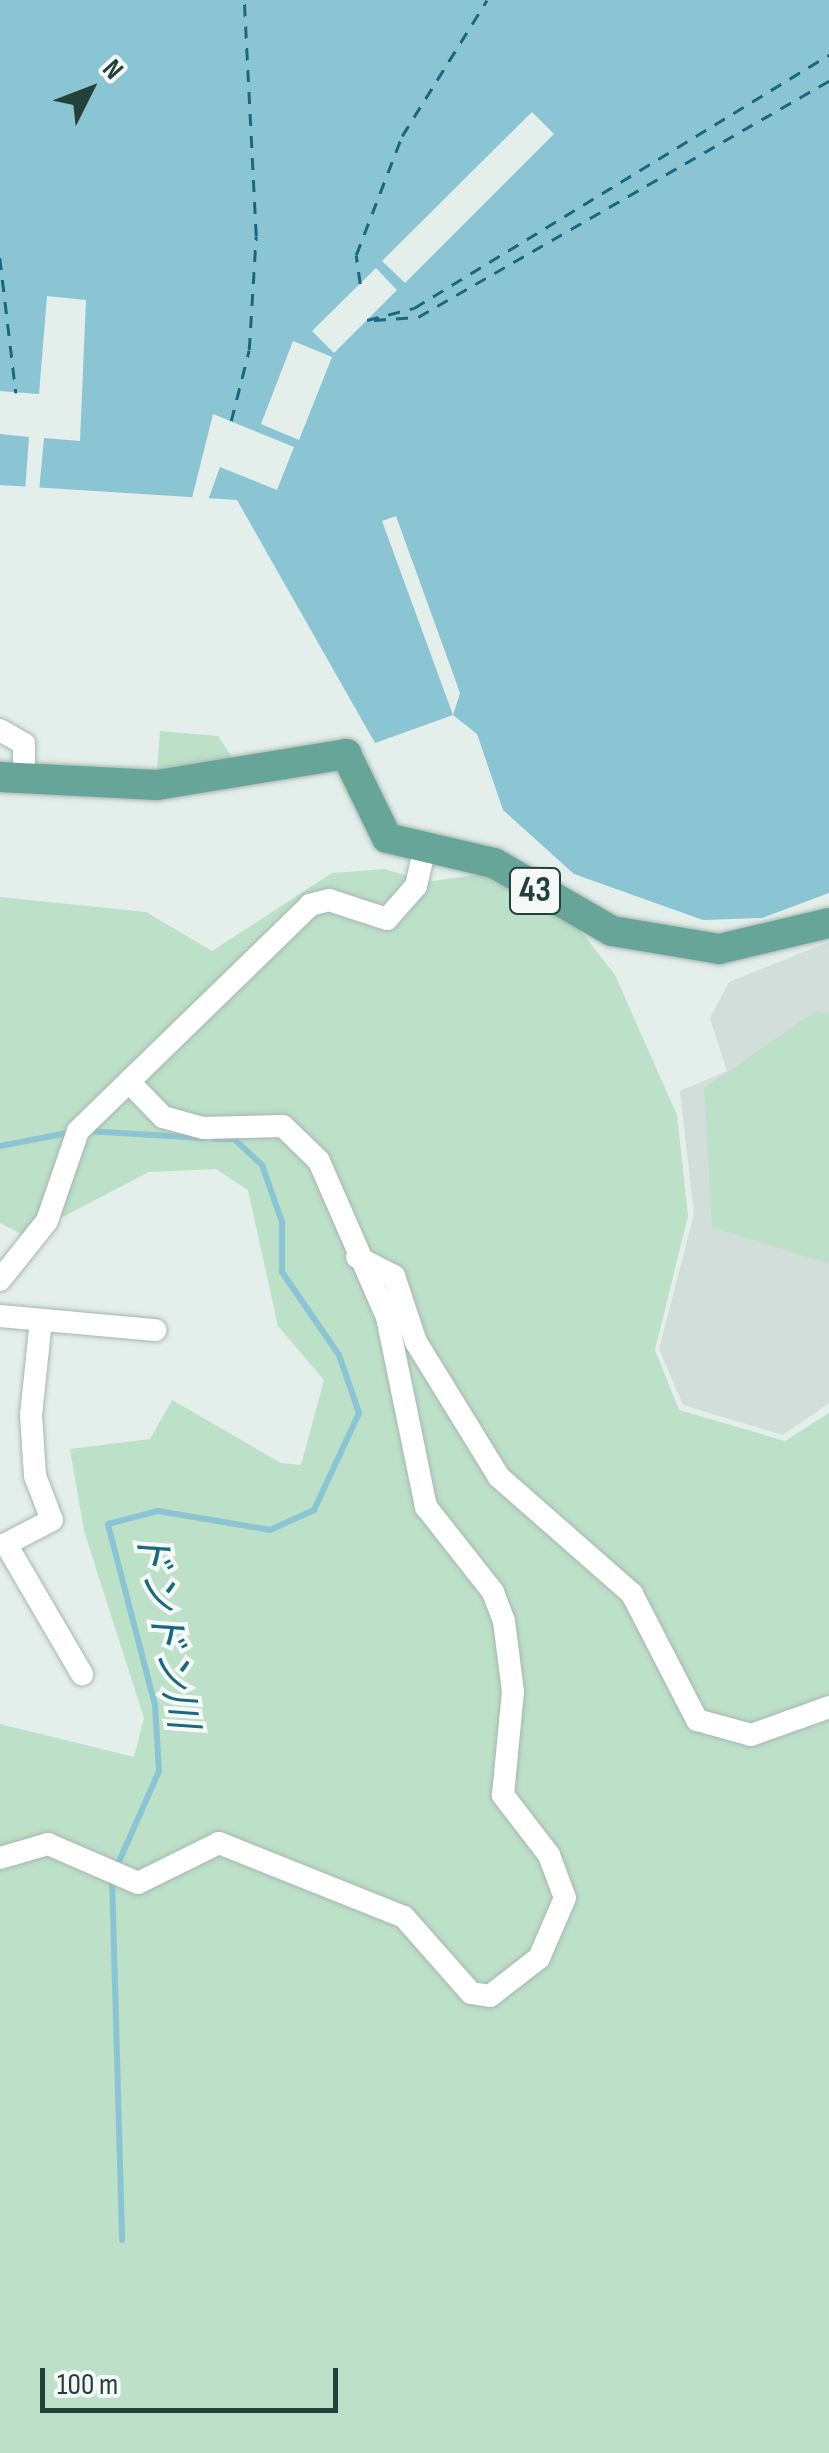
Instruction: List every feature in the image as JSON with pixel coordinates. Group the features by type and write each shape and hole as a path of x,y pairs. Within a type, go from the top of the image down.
{"main road":[{"name":"43","path":"12,780 157,785 346,754 361,770 378,829 425,846 494,862 586,921 664,945 746,946 829,924"}],"street":[{"path":"0,730 24,744 12,780"},
{"path":"1,1274 47,1220 78,1131 132,1085 310,904 328,900 387,919 416,886 425,846"},
{"path":"0,1858 48,1844 115,1875 161,1878 219,1844 404,1917 470,1993 490,1996 525,1976 560,1921 559,1872 504,1796 512,1692 504,1621 494,1592 426,1507 405,1380 320,1161 300,1137 266,1123 180,1122 132,1085"},
{"path":"356,1257 394,1276 416,1342 499,1477 632,1594 697,1720 751,1735 829,1707"},
{"path":"0,1316 155,1330"},
{"path":"42,1320 31,1415 35,1476 52,1520 6,1544 82,1674"}],"shaded area":[{"path":"829,942 829,1403 783,1435 683,1405 659,1349 694,1214 680,1091 727,1071 710,1018 729,982"}],"green space":[{"path":"160,731 218,736 234,760 157,770"},
{"path":"385,869 426,882 495,872 570,917 615,975 677,1115 688,1216 655,1350 679,1410 785,1441 829,1413 829,2453 0,2453 0,1724 134,1757 144,1718 84,1531 70,1449 150,1439 172,1400 281,1463 301,1465 324,1380 278,1326 248,1190 216,1169 149,1172 26,1236 0,1223 0,897 146,912 212,951 332,873"},
{"path":"816,1011 829,1013 829,1264 712,1227 704,1088"}],"water":[{"path":"0,0 829,0 829,893 762,918 703,920 574,874 503,810 477,734 453,715 375,743 237,500 0,485"}],"pier":[{"path":"532,112 554,134 405,283 382,261"},
{"path":"376,268 397,290 334,353 312,331"},
{"path":"47,296 86,300 80,441 44,438 39,492 25,491 29,437 0,434 0,391 39,394"},
{"path":"293,341 332,357 299,440 261,424"},
{"path":"213,414 294,447 277,490 220,467 207,503 191,502"},
{"path":"396,516 460,693 453,715 382,521"}],"waterway":[{"name":"ドンドン川","path":"86,1131 203,1138"},
{"name":"ドンドン川","path":"0,1146 73,1132"},
{"name":"ドンドン川","path":"117,1866 159,1771 155,1705 108,1524 158,1511 270,1530 314,1510 359,1413 339,1355 282,1272 282,1222 262,1165 234,1139 215,1139"},
{"name":"ドンドン川","path":"112,1877 122,2240"}],"ferry route":[{"path":"231,421 249,350 256,236 244,0"},
{"path":"360,284 356,255 402,136 487,0"},
{"path":"367,320 414,308 829,55"},
{"path":"374,320 418,317 829,81"},
{"path":"0,258 16,393"}]}
